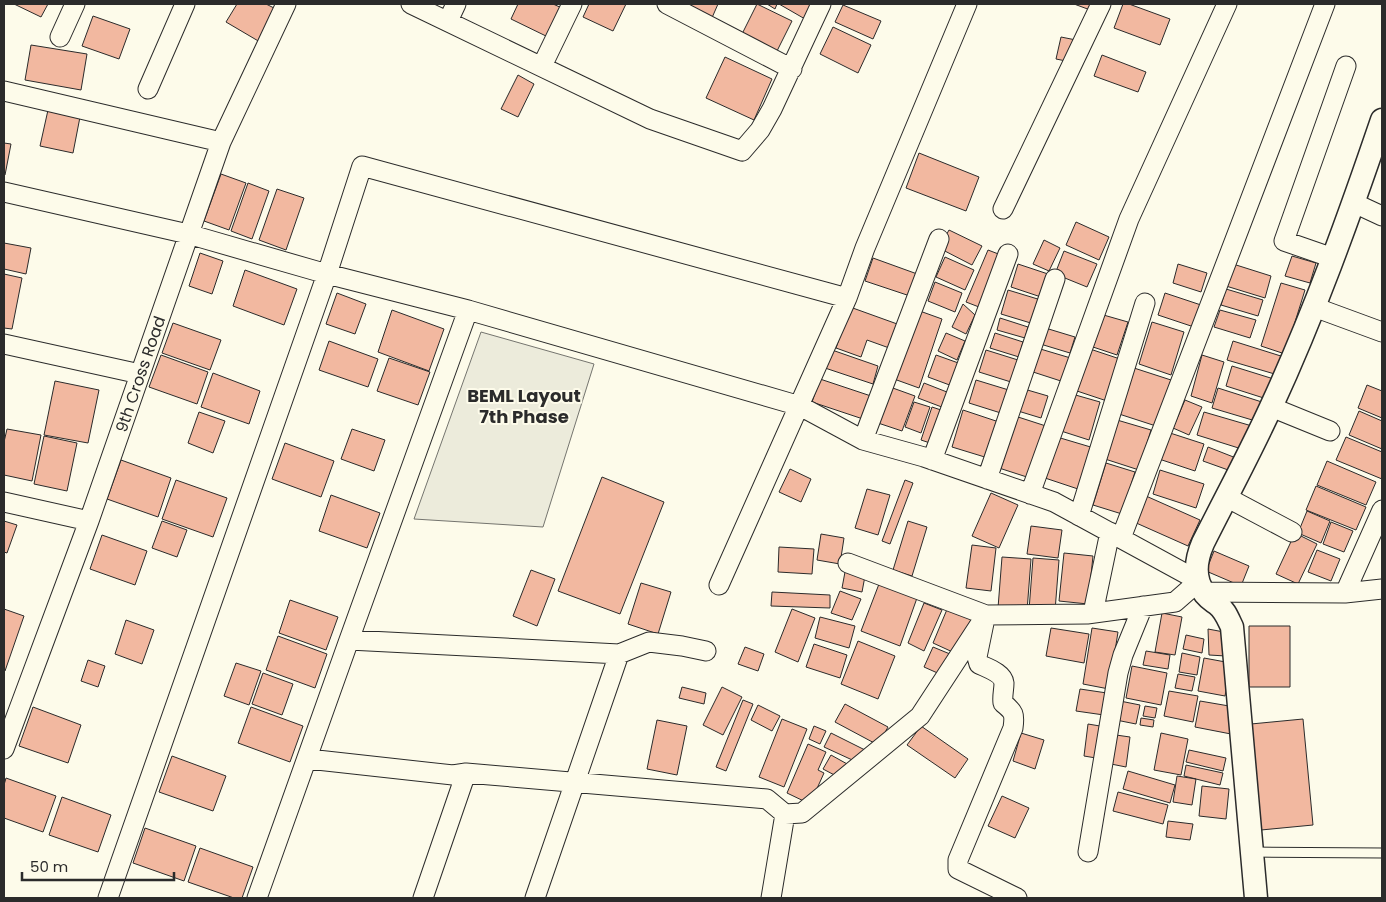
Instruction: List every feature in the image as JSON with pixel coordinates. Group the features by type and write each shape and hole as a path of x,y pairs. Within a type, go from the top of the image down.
{"street":[{"path":"60,37 76,4"},
{"path":"148,89 185,4"},
{"name":"9th Cross Road","path":"4,749 89,521 221,142 286,4"},
{"path":"412,4 650,119 742,151 760,130 792,69 821,4"},
{"path":"448,21 456,4"},
{"path":"542,66 572,4"},
{"path":"667,4 792,69"},
{"path":"719,584 800,406 967,4"},
{"path":"1003,209 1101,4"},
{"path":"1030,494 1129,219 1227,4"},
{"path":"1093,614 1116,535 1325,4"},
{"path":"1332,258 1284,241 1346,66"},
{"path":"4,91 221,142"},
{"path":"1201,586 1197,565 1200,550 1271,407 1314,307 1354,203 1382,120"},
{"path":"108,898 328,274 362,166 846,298"},
{"path":"4,192 188,234 328,274 468,310 800,406 863,440 932,460 1054,502 1116,535 1201,586 1223,611 1232,627 1256,898"},
{"path":"1354,203 1382,216"},
{"path":"863,440 939,239"},
{"path":"932,460 1008,254"},
{"path":"987,479 1055,279"},
{"path":"1079,516 1145,303"},
{"path":"1314,307 1382,332"},
{"path":"257,898 468,310"},
{"path":"4,344 140,374"},
{"path":"1271,407 1330,431"},
{"path":"1226,497 1292,532"},
{"path":"4,502 89,521"},
{"path":"1345,593 1382,510"},
{"path":"848,563 986,615 1093,614 1175,602 1201,586 1345,593 1382,589"},
{"path":"1088,852 1118,673 1123,655 1143,606"},
{"path":"308,759 453,775 466,773 767,799 785,814 802,813 920,716 986,615"},
{"path":"986,615 977,657 979,664 1001,676 1004,682 1003,703 1011,709 1014,716 1013,728 958,860 958,870 1016,898"},
{"path":"350,640 619,654 649,642 706,651"},
{"path":"536,898 619,654"},
{"path":"423,898 466,773"},
{"path":"771,898 785,814"}],"lane":[{"path":"1251,852 1382,853"}],"shaded area":[{"path":"481,332 594,364 543,527 414,519"}],"building":[{"path":"14,4 48,4 41,17"},
{"path":"237,4 266,4 278,10 260,42 226,22"},
{"path":"518,4 553,4 562,8 548,37 511,19"},
{"path":"589,4 626,4 613,31 583,17"},
{"path":"679,4 718,4 711,20"},
{"path":"757,4 792,21 775,55 740,38"},
{"path":"767,4 777,4 775,9"},
{"path":"779,4 813,4 805,19"},
{"path":"1074,4 1096,4 1093,11"},
{"path":"1123,4 1129,4 1170,19 1160,45 1114,28"},
{"path":"843,5 881,21 873,39 835,22"},
{"path":"93,16 130,29 119,59 82,46"},
{"path":"833,27 871,45 858,73 820,54"},
{"path":"1061,37 1076,40 1071,62 1056,59"},
{"path":"31,45 87,54 81,90 25,80"},
{"path":"1102,55 1146,72 1138,92 1094,76"},
{"path":"725,57 772,79 754,120 706,98"},
{"path":"518,75 534,84 518,117 501,109"},
{"path":"48,110 80,117 73,153 40,146"},
{"path":"4,143 11,144 5,175 4,175"},
{"path":"919,153 979,177 966,211 906,188"},
{"path":"221,174 246,183 229,230 204,221"},
{"path":"248,183 269,191 252,239 231,231"},
{"path":"277,189 304,198 286,250 259,240"},
{"path":"1076,222 1109,237 1099,260 1066,245"},
{"path":"949,230 982,246 972,265 939,248"},
{"path":"1044,240 1060,248 1049,271 1033,264"},
{"path":"4,243 31,248 26,274 4,269"},
{"path":"988,250 1001,255 979,307 966,302"},
{"path":"1064,251 1097,264 1087,287 1055,274"},
{"path":"200,253 223,261 212,294 189,286"},
{"path":"1292,256 1316,263 1310,283 1285,276"},
{"path":"945,257 974,270 965,290 936,277"},
{"path":"873,258 920,275 913,297 865,281"},
{"path":"1018,264 1048,274 1041,297 1011,287"},
{"path":"1178,264 1207,273 1201,292 1173,283"},
{"path":"1233,264 1271,276 1265,298 1226,286"},
{"path":"245,270 297,289 284,325 233,306"},
{"path":"4,274 22,278 12,329 4,328"},
{"path":"935,282 962,293 955,312 928,301"},
{"path":"1281,283 1305,290 1285,354 1261,346"},
{"path":"1226,289 1263,300 1258,316 1221,305"},
{"path":"1008,290 1041,300 1034,324 1001,314"},
{"path":"337,293 366,304 355,334 326,324"},
{"path":"1165,293 1201,305 1194,327 1158,315"},
{"path":"963,304 975,315 966,334 952,327"},
{"path":"850,307 900,325 892,349 867,340 861,357 836,348"},
{"path":"392,310 444,329 429,371 378,352"},
{"path":"917,310 942,319 919,388 894,379"},
{"path":"1220,310 1256,320 1250,338 1214,327"},
{"path":"1100,314 1128,322 1117,355 1090,346"},
{"path":"1000,318 1028,327 1025,338 997,330"},
{"path":"1152,322 1184,332 1171,375 1139,364"},
{"path":"173,323 221,340 210,370 162,353"},
{"path":"1042,327 1075,337 1070,353 1037,343"},
{"path":"946,333 965,341 957,360 938,351"},
{"path":"995,333 1023,342 1019,357 990,348"},
{"path":"329,341 378,359 368,387 319,370"},
{"path":"1233,341 1284,357 1278,375 1227,360"},
{"path":"1037,348 1074,359 1067,383 1030,371"},
{"path":"1087,348 1120,359 1107,401 1074,390"},
{"path":"832,350 878,366 873,384 825,368"},
{"path":"986,350 1018,360 1011,382 979,372"},
{"path":"161,355 208,372 197,404 149,387"},
{"path":"936,355 964,365 955,387 928,377"},
{"path":"1202,355 1224,362 1212,403 1191,396"},
{"path":"389,358 430,372 418,405 377,391"},
{"path":"1232,366 1277,380 1270,400 1226,386"},
{"path":"1134,368 1171,380 1156,426 1119,414"},
{"path":"213,373 260,391 249,424 201,407"},
{"path":"820,379 871,396 863,419 812,402"},
{"path":"976,380 1012,391 1004,414 969,403"},
{"path":"55,381 99,390 88,443 44,435"},
{"path":"924,383 952,394 947,409 918,398"},
{"path":"1367,385 1382,391 1382,418 1358,408"},
{"path":"890,387 915,396 902,431 878,423"},
{"path":"1218,388 1265,403 1259,422 1212,408"},
{"path":"1024,389 1048,396 1041,418 1018,411"},
{"path":"1072,394 1100,402 1089,440 1061,431"},
{"path":"1185,400 1202,407 1189,435 1173,428"},
{"path":"914,402 930,407 921,433 905,427"},
{"path":"932,407 944,411 933,444 921,440"},
{"path":"963,410 999,422 988,458 952,447"},
{"path":"1359,411 1382,421 1382,449 1349,435"},
{"path":"199,412 225,421 213,453 188,443"},
{"path":"1204,412 1252,426 1245,450 1197,435"},
{"path":"1015,416 1049,427 1033,479 999,468"},
{"path":"1117,420 1151,430 1139,470 1105,459"},
{"path":"7,429 41,435 32,481 4,475 4,442"},
{"path":"352,429 385,440 374,471 341,459"},
{"path":"1167,432 1204,444 1195,471 1159,459"},
{"path":"44,436 77,443 67,491 34,484"},
{"path":"1057,437 1094,448 1081,490 1045,478"},
{"path":"1346,437 1382,452 1382,479 1336,460"},
{"path":"285,443 334,461 321,497 272,479"},
{"path":"1208,447 1236,458 1231,471 1203,461"},
{"path":"121,460 171,478 158,517 107,499"},
{"path":"1327,461 1376,482 1366,505 1317,485"},
{"path":"1106,463 1135,472 1122,514 1093,505"},
{"path":"790,469 811,479 801,502 779,492"},
{"path":"1160,470 1204,484 1196,508 1153,494"},
{"path":"602,477 664,502 620,614 558,591"},
{"path":"176,480 227,498 213,537 162,519"},
{"path":"905,480 913,483 890,544 882,541"},
{"path":"1316,486 1366,507 1356,530 1306,510"},
{"path":"867,489 890,495 878,535 855,528"},
{"path":"991,493 1018,505 999,548 972,536"},
{"path":"331,495 380,513 367,548 319,531"},
{"path":"1146,496 1200,520 1188,546 1134,522"},
{"path":"1307,511 1330,521 1321,543 1298,533"},
{"path":"4,521 17,525 7,553 4,552"},
{"path":"162,521 187,530 177,557 152,548"},
{"path":"908,521 927,527 912,576 893,570"},
{"path":"1331,522 1353,531 1344,552 1323,544"},
{"path":"1031,526 1062,530 1058,558 1027,554"},
{"path":"1295,533 1317,544 1298,584 1276,574"},
{"path":"821,534 844,538 840,564 817,560"},
{"path":"102,535 147,551 135,585 90,569"},
{"path":"972,545 996,548 991,591 966,588"},
{"path":"779,547 814,549 812,574 778,572"},
{"path":"1317,550 1340,559 1331,581 1308,572"},
{"path":"1214,551 1249,566 1241,586 1206,571"},
{"path":"1064,553 1093,556 1088,604 1059,601"},
{"path":"1002,557 1031,559 1027,611 998,608"},
{"path":"1033,558 1059,560 1055,611 1029,610"},
{"path":"531,570 555,579 537,626 513,616"},
{"path":"845,572 865,576 862,592 842,588"},
{"path":"641,583 671,592 658,634 628,624"},
{"path":"879,584 917,598 900,646 861,631"},
{"path":"840,591 861,599 852,620 831,613"},
{"path":"772,592 830,595 830,608 771,606"},
{"path":"290,600 338,617 326,650 279,633"},
{"path":"924,603 942,610 924,651 908,643"},
{"path":"948,607 972,617 957,654 933,643"},
{"path":"4,609 24,616 5,671 4,670"},
{"path":"792,609 815,618 798,662 775,652"},
{"path":"1162,613 1182,617 1175,655 1155,652"},
{"path":"820,617 855,626 849,648 815,638"},
{"path":"126,620 154,630 142,664 115,654"},
{"path":"1249,626 1290,626 1290,687 1249,687"},
{"path":"1051,628 1089,634 1084,663 1046,656"},
{"path":"1092,628 1118,632 1109,689 1083,684"},
{"path":"1208,629 1224,632 1226,656 1209,655"},
{"path":"1186,635 1204,639 1202,653 1183,649"},
{"path":"278,636 327,654 315,688 266,670"},
{"path":"858,641 895,656 878,699 841,684"},
{"path":"814,644 847,655 840,678 806,667"},
{"path":"745,647 764,654 758,671 738,664"},
{"path":"933,647 950,654 942,675 924,667"},
{"path":"1146,651 1170,655 1168,669 1143,665"},
{"path":"1182,653 1200,657 1197,675 1179,672"},
{"path":"1204,658 1231,663 1225,696 1198,691"},
{"path":"88,660 105,666 98,687 81,681"},
{"path":"236,663 261,671 249,705 224,696"},
{"path":"1132,666 1167,673 1161,705 1126,698"},
{"path":"263,673 293,684 282,715 252,704"},
{"path":"1178,674 1195,677 1192,691 1175,688"},
{"path":"682,687 706,693 704,704 679,698"},
{"path":"722,687 742,697 723,735 703,725"},
{"path":"1080,689 1107,693 1104,715 1076,711"},
{"path":"1169,691 1198,696 1193,722 1164,716"},
{"path":"743,700 753,704 726,771 716,767"},
{"path":"1120,701 1140,705 1136,724 1116,720"},
{"path":"1200,701 1235,707 1231,734 1195,727"},
{"path":"845,704 888,727 878,745 835,722"},
{"path":"758,705 780,716 772,731 751,720"},
{"path":"1145,706 1157,708 1155,718 1143,716"},
{"path":"33,707 81,725 68,763 19,746"},
{"path":"251,707 303,726 290,762 238,743"},
{"path":"1141,718 1154,720 1153,727 1140,725"},
{"path":"782,719 807,729 784,787 759,777"},
{"path":"1303,719 1313,825 1261,830 1251,724"},
{"path":"657,720 687,726 677,775 647,769"},
{"path":"1088,724 1106,727 1102,759 1084,756"},
{"path":"814,726 826,731 820,744 809,739"},
{"path":"921,726 968,759 955,778 907,745"},
{"path":"831,733 867,751 861,764 824,747"},
{"path":"1021,733 1044,740 1035,769 1013,761"},
{"path":"1161,733 1188,739 1181,775 1154,770"},
{"path":"1116,735 1130,737 1126,767 1111,764"},
{"path":"808,744 826,752 818,770 824,773 810,804 787,793"},
{"path":"1189,750 1226,758 1223,771 1186,762"},
{"path":"831,755 849,765 842,779 823,769"},
{"path":"172,756 226,776 213,811 159,792"},
{"path":"1186,765 1223,773 1220,785 1184,776"},
{"path":"1128,771 1175,785 1170,803 1123,789"},
{"path":"1177,776 1196,779 1192,805 1173,802"},
{"path":"6,778 56,796 43,832 4,818 4,785"},
{"path":"1202,786 1229,789 1226,819 1199,816"},
{"path":"1118,792 1168,805 1163,824 1113,811"},
{"path":"1002,796 1029,808 1015,838 988,826"},
{"path":"62,797 111,815 98,852 49,835"},
{"path":"1168,821 1193,824 1190,840 1166,837"},
{"path":"145,828 196,846 184,881 133,863"},
{"path":"200,848 253,867 242,898 234,898 188,882"}],"district":[{"name":"BEML Layout 7th Phase","path":"524,406"}]}
